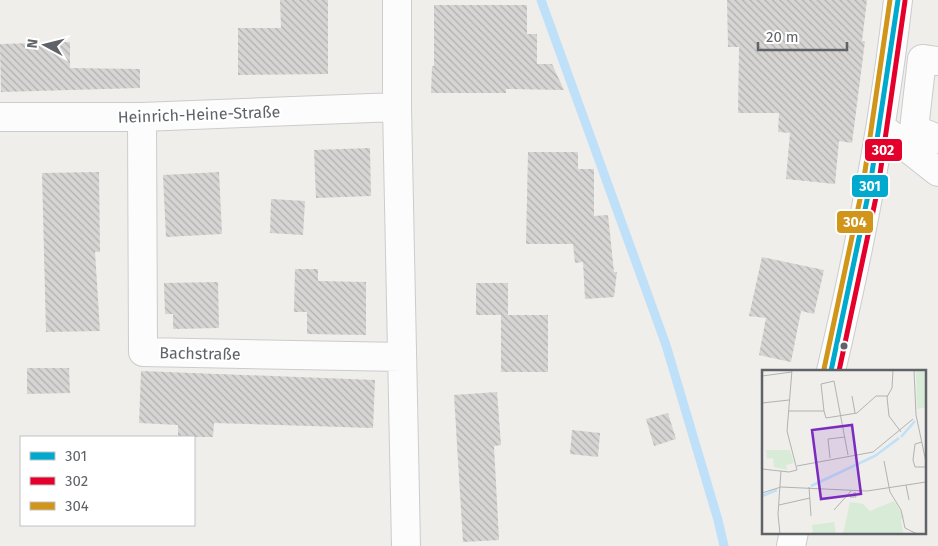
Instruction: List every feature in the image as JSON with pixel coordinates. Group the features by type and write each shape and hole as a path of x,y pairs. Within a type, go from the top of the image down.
{"street":[{"path":"397,0 397,108 406,546"},
{"path":"831,370 864,222 882,127 898,0"},
{"path":"938,61 922,59 914,129 938,139"},
{"path":"890,71 918,96"},
{"name":"Heinrich-Heine-Straße","path":"0,117 142,117 397,108"},
{"name":"Bachstraße","path":"142,117 143,352 402,357"},
{"path":"882,127 938,172"}],"building":[{"path":"280,0 328,0 328,74 238,75 238,28 281,28"},
{"path":"727,0 867,0 862,41 865,41 852,143 839,141 835,184 786,179 790,133 778,132 779,113 738,113 739,47 728,47"},
{"path":"434,5 527,5 527,34 537,34 537,64 552,64 564,90 506,89 506,93 431,93 432,66 434,66"},
{"path":"70,42 70,68 140,69 140,88 1,92 0,44"},
{"path":"370,148 371,196 316,198 314,150"},
{"path":"528,152 578,152 578,169 594,169 594,216 608,215 614,272 617,272 614,297 585,299 583,262 575,263 573,244 526,244"},
{"path":"99,172 100,252 95,252 100,331 46,332 42,173"},
{"path":"219,172 222,234 166,237 163,175"},
{"path":"271,199 305,201 303,235 270,233"},
{"path":"762,257 824,270 814,314 801,311 791,362 759,355 766,318 749,316"},
{"path":"295,269 318,269 318,281 366,282 366,335 307,334 307,312 294,312"},
{"path":"218,282 219,328 173,329 173,314 165,314 164,283"},
{"path":"476,283 508,283 508,315 476,315"},
{"path":"501,315 548,315 548,372 501,372"},
{"path":"27,368 69,368 70,393 27,394"},
{"path":"141,371 375,380 373,428 214,423 213,437 195,437 178,436 178,425 139,423"},
{"path":"497,392 501,445 494,446 499,540 463,542 454,395"},
{"path":"668,413 676,439 654,446 646,419"},
{"path":"572,430 600,433 598,457 570,454"}],"waterway":[{"path":"541,0 666,345 724,546"}],"transit line":[{"name":"304","path":"824,369 863,185 890,0"},
{"name":"301","path":"831,370 870,186 898,0"},
{"name":"302","path":"839,370 878,188 905,1"}]}
